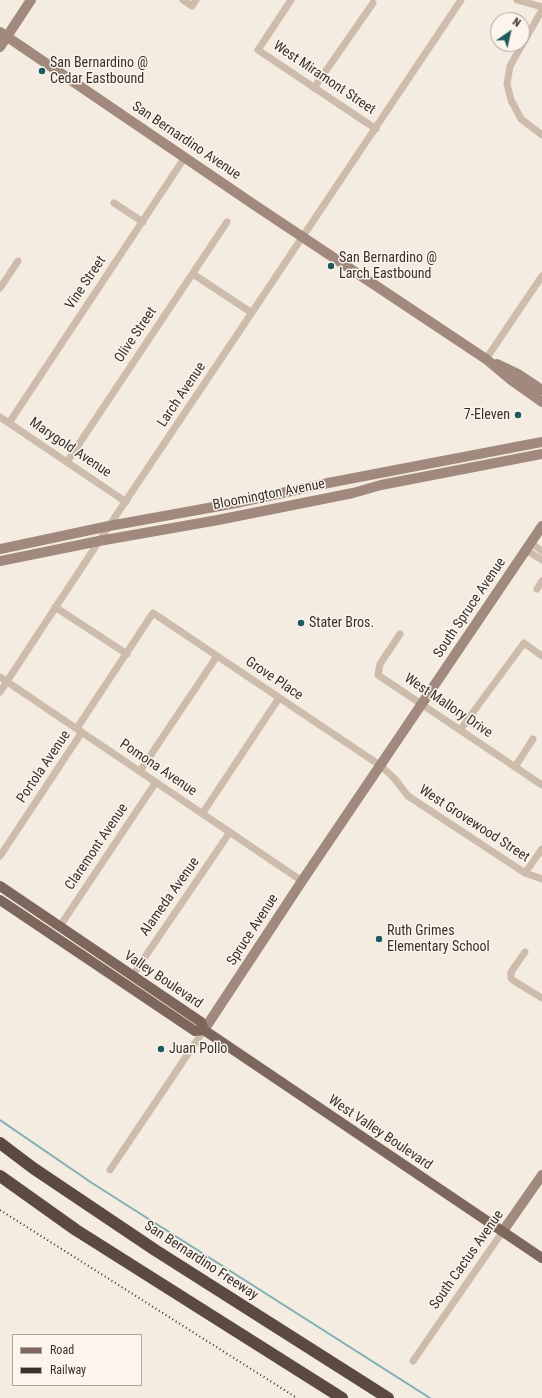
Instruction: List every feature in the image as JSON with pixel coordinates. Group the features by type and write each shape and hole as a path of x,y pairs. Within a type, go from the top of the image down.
{"highway":[{"path":"0,1137 20,1152 27,1164"},
{"name":"San Bernardino Freeway","path":"0,1143 27,1164 155,1250 388,1398"},
{"path":"0,1176 76,1230 342,1398"}],"main road":[{"path":"0,47 3,34 31,0"},
{"name":"San Bernardino Avenue","path":"3,34 185,158 486,359"},
{"path":"486,359 518,374 542,390"},
{"path":"486,359 511,380 542,402"},
{"name":"Bloomington Avenue","path":"0,548 542,442"},
{"name":"Bloomington Avenue","path":"0,561 99,541 218,520 353,493 381,485 542,454"},
{"path":"381,485 396,477 417,472 420,470 420,466"},
{"path":"279,493 281,507"},
{"name":"South Spruce Avenue","path":"422,705 542,526"},
{"name":"Spruce Avenue","path":"204,1030 302,881 422,705"},
{"name":"Valley Boulevard","path":"0,886 201,1022 204,1030 195,1031 0,900"},
{"name":"West Valley Boulevard","path":"204,1030 542,1258"},
{"name":"South Cactus Avenue","path":"503,1231 542,1175"}],"street":[{"path":"183,0 194,3"},
{"name":"West Miramont Street","path":"291,0 258,50 376,129"},
{"name":"Larch Avenue","path":"0,692 109,526 462,0"},
{"path":"517,0 542,7"},
{"path":"314,88 373,3"},
{"path":"542,10 510,66 507,84 511,100 521,119 542,134"},
{"name":"Vine Street","path":"9,423 185,158"},
{"path":"114,203 143,222"},
{"name":"Olive Street","path":"67,462 228,222"},
{"path":"0,288 18,261"},
{"path":"193,274 252,313"},
{"path":"486,359 542,276"},
{"name":"Marygold Avenue","path":"0,417 126,502"},
{"path":"529,547 542,551"},
{"path":"529,547 542,560"},
{"path":"537,589 542,581"},
{"path":"55,608 127,654"},
{"name":"Portola Avenue","path":"0,856 152,613"},
{"name":"Grove Place","path":"152,613 381,766"},
{"name":"West Mallory Drive","path":"400,634 380,664 378,675 542,785"},
{"path":"460,730 524,643 542,656"},
{"path":"140,771 217,656"},
{"name":"Pomona Avenue","path":"0,677 302,881"},
{"path":"202,814 279,698"},
{"path":"515,767 533,739"},
{"name":"West Grovewood Street","path":"381,766 394,778 408,796 525,873 542,879"},
{"name":"Claremont Avenue","path":"60,926 156,782"},
{"name":"Alameda Avenue","path":"132,976 230,832"},
{"path":"525,873 542,848"},
{"path":"526,952 511,972 512,978 514,981 542,998"},
{"name":"Spruce Avenue","path":"110,1170 204,1030"},
{"name":"South Cactus Avenue","path":"413,1361 503,1231"}],"waterway":[{"path":"0,1120 92,1183 430,1398"}],"railway":[{"path":"0,1210 297,1398"}],"place":[{"name":"San Bernardino @ Cedar Eastbound","path":"42,71"},
{"name":"San Bernardino @ Larch Eastbound","path":"331,266"},
{"name":"7-Eleven","path":"518,415"},
{"name":"Stater Bros.","path":"301,623"},
{"name":"Ruth Grimes Elementary School","path":"379,939"},
{"name":"Juan Pollo","path":"161,1049"}]}
